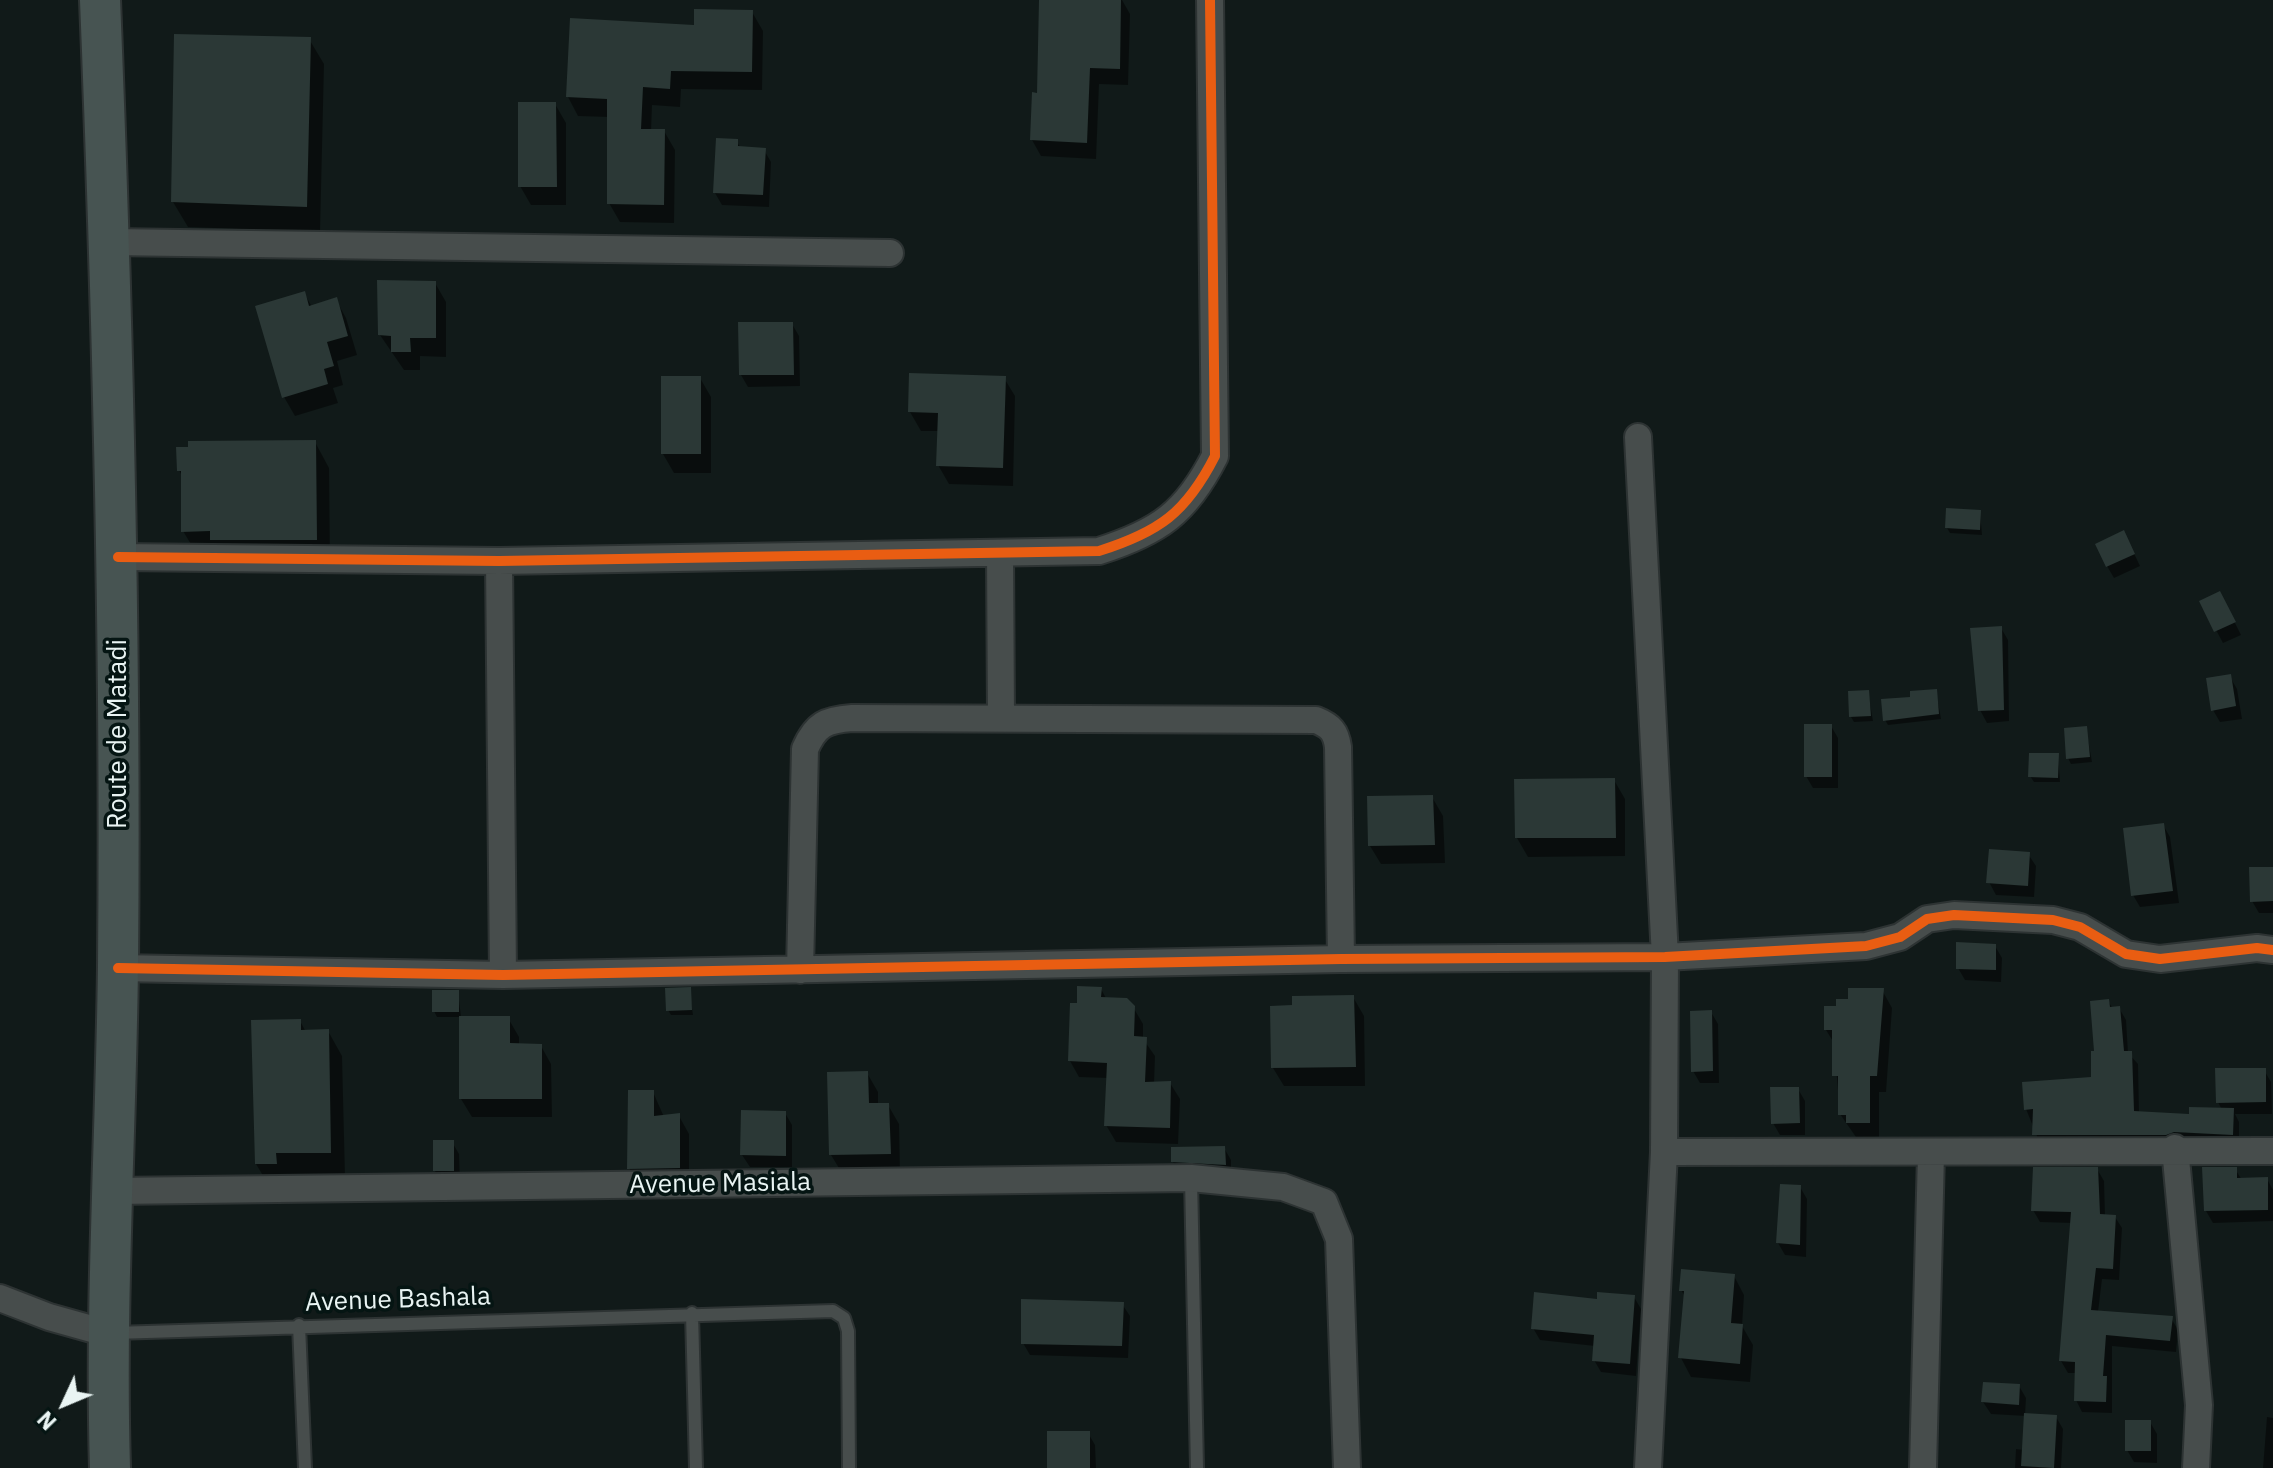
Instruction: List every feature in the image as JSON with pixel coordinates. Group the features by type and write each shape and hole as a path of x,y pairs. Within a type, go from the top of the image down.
{"main road":[{"name":"Route de Matadi","path":"100,0 118,557 118,968 106,1333 110,1468"}],"street":[{"path":"118,557 499,561 1000,553 1099,551 1140,538 1178,513 1199,488 1215,456 1210,0"},
{"path":"110,242 890,253"},
{"path":"1638,437 1665,957 1664,1152 1648,1468"},
{"path":"1000,553 1001,718"},
{"path":"499,561 503,975"},
{"path":"800,970 805,749 813,731 827,720 852,718 1316,720 1327,725 1336,734 1338,747 1341,959"},
{"path":"118,968 503,975 1341,959 1665,957 1866,946 1900,937 1927,919 1954,915 2053,920 2080,927 2126,954 2160,959 2257,948 2273,950"},
{"path":"1664,1152 1931,1154 2175,1148 2273,1151"},
{"path":"2175,1148 2199,1405 2196,1468"},
{"path":"1923,1468 1931,1154"},
{"name":"Avenue Masiala","path":"112,1191 1191,1178 1283,1187 1324,1202 1339,1239 1347,1468"},
{"path":"0,1298 49,1317 106,1333"}],"lane":[{"path":"1191,1178 1197,1468"},
{"name":"Avenue Bashala","path":"106,1333 833,1311 844,1318 848,1331 849,1468"},
{"path":"692,1313 696,1468"},
{"path":"299,1325 305,1468"}],"building":[{"path":"1039,0 1121,0 1120,69 1090,68 1087,143 1030,140 1032,92 1037,93"},
{"path":"694,9 753,10 752,72 671,71 670,89 643,87 641,129 665,129 664,205 607,204 607,99 566,97 570,18 694,25"},
{"path":"174,34 311,37 307,207 171,202"},
{"path":"518,102 556,102 557,187 518,187"},
{"path":"716,138 738,139 738,146 766,148 763,195 713,193"},
{"path":"377,280 436,281 436,338 410,338 411,352 391,352 391,336 378,335"},
{"path":"305,291 309,306 337,297 348,336 327,342 334,366 324,369 328,384 282,398 255,306"},
{"path":"738,322 793,322 794,375 739,375"},
{"path":"909,373 1006,376 1003,468 936,466 938,413 908,412"},
{"path":"661,376 701,376 701,454 661,454"},
{"path":"316,440 317,540 210,540 210,531 181,532 181,471 177,471 176,447 188,447 188,441"},
{"path":"1946,508 1981,510 1980,530 1945,528"},
{"path":"2124,530 2135,554 2106,567 2095,544"},
{"path":"2220,591 2236,622 2214,632 2199,601"},
{"path":"2002,626 2004,710 1978,711 1970,628"},
{"path":"2231,674 2236,706 2211,711 2206,678"},
{"path":"1937,689 1939,714 1883,721 1881,699 1910,697 1910,691"},
{"path":"1869,690 1871,716 1849,717 1848,691"},
{"path":"1804,724 1832,724 1832,777 1804,777"},
{"path":"2087,726 2090,757 2066,759 2064,728"},
{"path":"2029,753 2059,753 2058,778 2028,777"},
{"path":"1615,778 1616,838 1515,838 1514,779"},
{"path":"1433,795 1435,845 1368,846 1367,796"},
{"path":"2164,823 2173,891 2131,896 2123,828"},
{"path":"1989,849 2030,852 2028,886 1986,883"},
{"path":"2249,867 2273,867 2273,901 2250,902"},
{"path":"1956,942 1996,944 1996,970 1956,969"},
{"path":"1077,986 1102,987 1101,997 1127,998 1135,1006 1134,1036 1147,1037 1145,1082 1171,1081 1170,1128 1104,1126 1107,1063 1068,1061 1070,1003 1077,1003"},
{"path":"691,987 692,1010 666,1011 665,988"},
{"path":"1848,988 1884,988 1877,1076 1870,1076 1870,1123 1846,1123 1846,1115 1838,1115 1838,1076 1832,1076 1832,1030 1824,1030 1824,1006 1836,1006 1836,999 1848,999"},
{"path":"432,990 459,990 459,1012 432,1012"},
{"path":"1354,995 1356,1067 1271,1068 1270,1006 1292,1005 1292,996"},
{"path":"2109,999 2110,1007 2120,1006 2124,1051 2132,1051 2134,1111 2189,1114 2189,1107 2234,1108 2233,1135 2174,1132 2166,1135 2032,1135 2033,1109 2024,1110 2022,1082 2091,1077 2091,1051 2094,1051 2090,1001"},
{"path":"1712,1010 1713,1071 1691,1072 1690,1011"},
{"path":"459,1016 510,1016 510,1043 542,1044 542,1099 459,1099"},
{"path":"301,1019 301,1030 329,1029 331,1153 276,1153 277,1164 255,1164 251,1020"},
{"path":"2215,1068 2266,1068 2266,1102 2216,1103"},
{"path":"868,1071 869,1103 889,1103 891,1154 829,1155 827,1072"},
{"path":"1770,1087 1799,1087 1800,1123 1771,1124"},
{"path":"628,1090 654,1090 654,1116 680,1113 680,1168 627,1169"},
{"path":"741,1110 786,1111 786,1156 740,1155"},
{"path":"433,1140 454,1140 454,1171 433,1171"},
{"path":"1225,1146 1226,1165 1171,1162 1171,1147"},
{"path":"2033,1167 2098,1167 2100,1214 2116,1215 2113,1269 2096,1268 2091,1310 2173,1316 2170,1341 2106,1335 2103,1376 2107,1376 2106,1402 2074,1401 2075,1362 2059,1361 2071,1212 2031,1211"},
{"path":"2202,1167 2237,1167 2237,1178 2268,1177 2268,1210 2204,1211"},
{"path":"1780,1184 1801,1185 1800,1245 1776,1243"},
{"path":"1681,1269 1735,1274 1731,1323 1743,1324 1740,1364 1678,1358 1684,1291 1679,1291"},
{"path":"1534,1292 1597,1299 1597,1292 1635,1295 1630,1364 1592,1361 1594,1335 1531,1329"},
{"path":"1021,1299 1124,1302 1122,1346 1021,1344"},
{"path":"1983,1382 2020,1384 2019,1405 1981,1402"},
{"path":"2024,1413 2057,1415 2054,1468 2021,1466"},
{"path":"2125,1420 2151,1420 2151,1451 2125,1451"},
{"path":"1047,1431 1090,1431 1090,1468 1047,1468"}],"cycle path":[{"path":"118,557 499,561 1099,551 1154,528 1169,518 1193,492 1215,456 1210,0"},
{"path":"118,968 503,975 1341,959 1665,957 1866,946 1900,937 1927,919 1954,915 2053,920 2080,927 2126,954 2160,959 2257,948 2273,950"}]}
